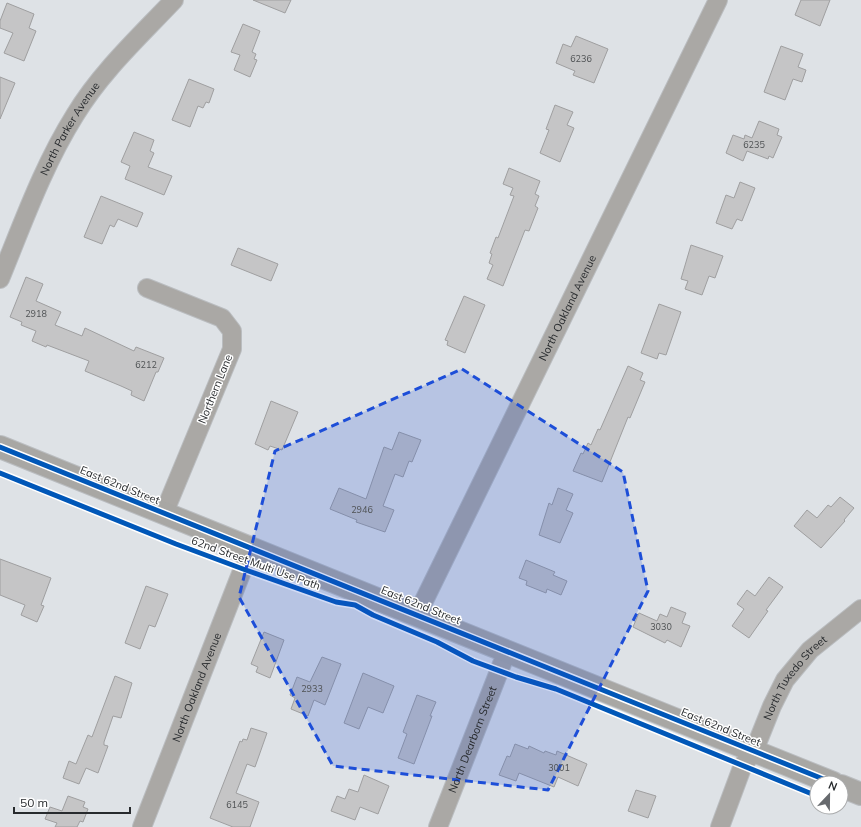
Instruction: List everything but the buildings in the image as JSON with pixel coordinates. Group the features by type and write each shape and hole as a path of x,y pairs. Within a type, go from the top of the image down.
{"street":[{"name":"North Parker Avenue","path":"0,279 43,173 75,115 114,63 174,0"},
{"name":"North Oakland Avenue","path":"417,615 718,0"},
{"name":"Northern Lane","path":"147,288 222,318 232,331 233,338 232,349 164,513"},
{"name":"East 62nd Street","path":"0,447 813,775"},
{"name":"North Oakland Avenue","path":"142,827 251,548"},
{"name":"North Tuxedo Street","path":"720,827 743,765 754,751 776,696 792,670 810,650 861,609"},
{"name":"North Dearborn Street","path":"438,827 507,651"},
{"path":"849,789 861,794"}],"highlighted area":[{"path":"462,369 623,472 648,591 548,790 333,766 239,597 275,451"}],"cycle path":[{"name":"62nd Street Multi Use Path","path":"0,447 813,775"},
{"name":"62nd Street Multi Use Path","path":"0,473 176,544 243,569 336,602 355,605 373,615 437,642 473,661 516,677 556,689 809,793"}]}
